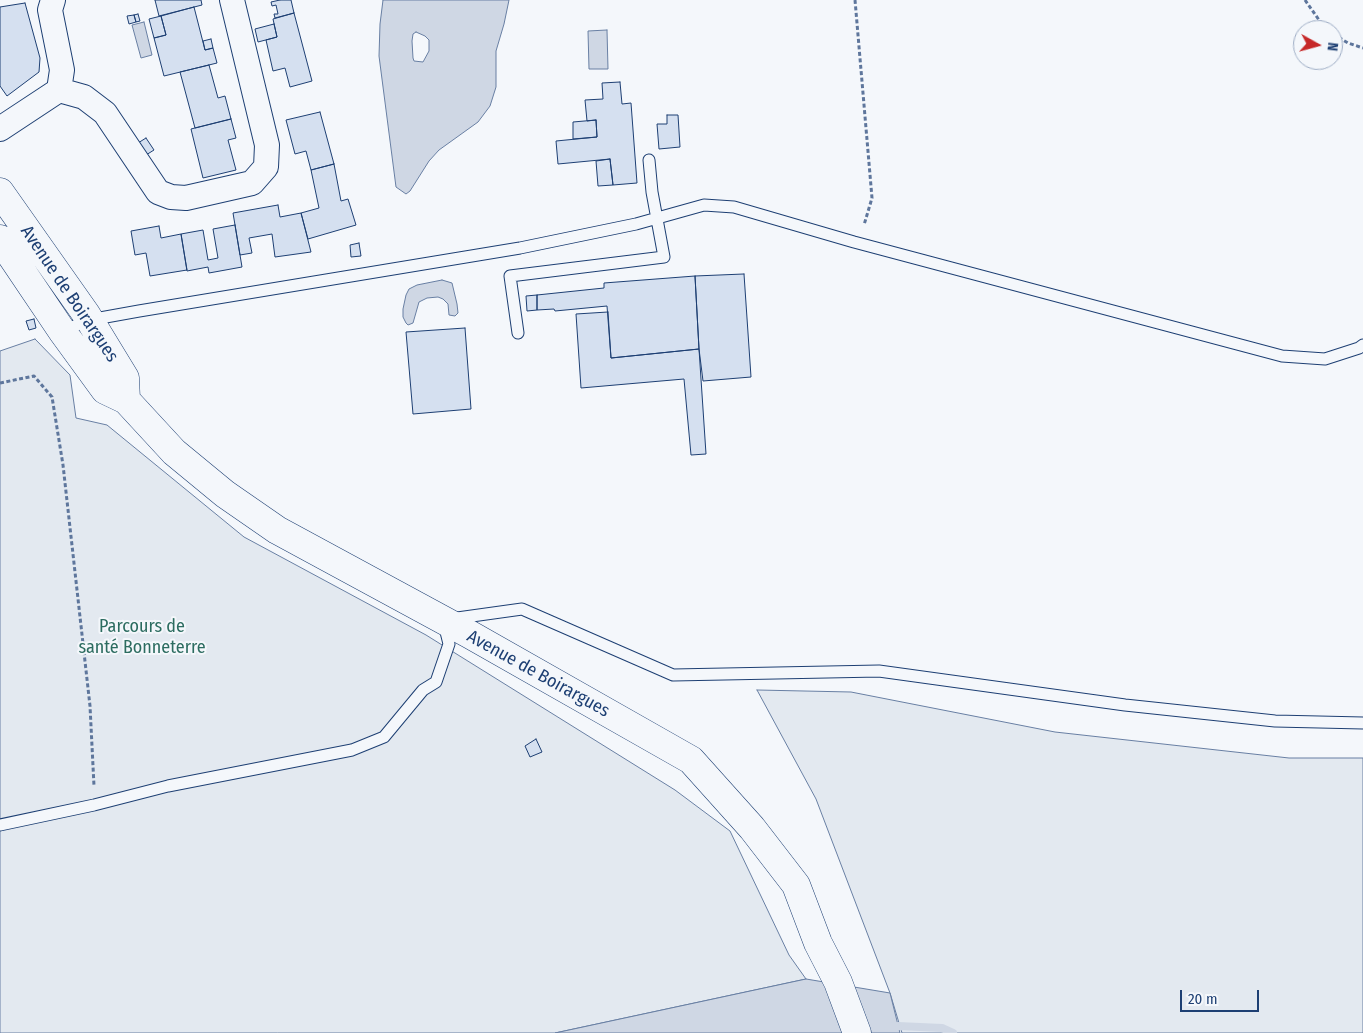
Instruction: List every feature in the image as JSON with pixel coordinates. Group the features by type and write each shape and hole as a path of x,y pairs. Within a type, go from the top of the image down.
{"main road":[{"name":"Avenue de Boirargues","path":"0,192 89,320 125,378 126,400"},
{"name":"Avenue de Boirargues","path":"0,239 62,331 105,390 126,400 174,452 225,494 277,530 443,620 691,760 752,828 796,885 818,943 838,982 857,1033"}],"street":[{"path":"0,129 59,90 62,70 50,10 53,0"},
{"path":"59,90 84,97 104,114 158,192 171,197 186,198 252,183 266,168 267,145 232,0"}],"lane":[{"path":"518,333 510,276 664,257 652,192 649,160"},
{"path":"62,331 89,320 520,248 657,218 704,205 734,207 854,242 1282,356 1325,358 1359,348 1363,345"},
{"path":"0,825 94,805 168,786 352,750 384,737 423,690 436,682 449,644 443,620 522,610 673,675 879,671 1144,707 1275,721 1363,723"}],"path":[{"path":"854,242 867,220 872,198 855,0"},
{"path":"1306,0 1319,20"},
{"path":"1343,40 1363,48"},
{"path":"0,383 34,376 52,397 64,465 90,706 94,805"}],"green space":[{"name":"Parcours de santé Bonneterre","path":"35,339 70,375 76,418 107,425 244,537 426,635 675,790 730,831 789,955 806,979 555,1033 0,1033 0,351"},
{"path":"757,690 851,692 1055,732 1289,758 1363,758 1363,1033 902,1033 890,993 816,799"}],"shaded area":[{"path":"383,0 509,0 496,51 496,87 490,106 478,122 439,150 406,194 396,187 379,56","holes":["416,32 429,40 429,51 423,62 414,61 413,34"]},
{"path":"144,22 152,55 141,58 132,25"},
{"path":"607,30 608,69 589,69 588,31"},
{"path":"442,280 452,283 458,313 455,316 449,315 448,304 443,299 438,297 427,298 419,302 413,323 408,325 403,317 403,309 409,289 417,285"},
{"path":"806,979 890,993 900,1033 555,1033"}],"building":[{"path":"155,0 201,0 202,5 159,16"},
{"path":"291,0 294,13 275,18 274,14 278,14 276,5 272,6 271,2"},
{"path":"25,3 40,58 39,72 7,96 0,86 0,7"},
{"path":"194,7 205,50 213,48 217,63 164,76 154,38 166,35 161,16"},
{"path":"294,13 312,81 290,87 285,68 273,71 266,40 277,37 273,19"},
{"path":"138,14 140,21 136,22 134,15"},
{"path":"134,15 136,22 129,24 127,16"},
{"path":"161,16 166,35 154,38 149,19"},
{"path":"274,24 277,37 258,42 255,29"},
{"path":"211,39 213,48 205,50 203,41"},
{"path":"209,65 218,98 225,96 231,119 195,128 180,72"},
{"path":"620,82 622,104 631,103 637,183 613,185 610,159 558,164 556,141 597,137 596,120 587,121 585,100 603,99 602,83"},
{"path":"320,112 334,164 311,170 306,151 295,154 286,120"},
{"path":"667,115 678,115 680,147 659,149 657,124 667,124"},
{"path":"231,119 236,138 228,140 236,170 203,178 191,129"},
{"path":"596,120 597,137 573,139 573,122"},
{"path":"146,138 154,150 146,155 138,143"},
{"path":"610,159 613,185 598,186 596,161"},
{"path":"334,164 341,201 348,199 356,225 308,239 301,213 319,208 311,170"},
{"path":"278,205 280,217 301,213 311,252 275,257 272,234 249,238 252,253 240,255 233,213"},
{"path":"235,225 242,267 209,273 208,267 187,271 181,234 203,230 208,260 218,258 213,229"},
{"path":"159,226 161,238 181,234 187,270 150,276 146,253 135,255 131,231"},
{"path":"359,243 361,256 351,257 350,245"},
{"path":"744,274 751,377 703,381 699,349 695,276"},
{"path":"695,276 699,349 611,358 607,306 555,311 554,309 537,310 537,295 604,288 604,283"},
{"path":"537,295 537,310 527,311 526,296"},
{"path":"608,312 611,358 699,349 706,454 691,455 684,379 581,388 576,314"},
{"path":"34,319 36,328 29,330 26,321"},
{"path":"465,328 471,409 413,414 406,332"},
{"path":"536,739 542,752 530,757 525,746"}],"waterway":[{"path":"888,1027 942,1028 953,1033"}]}
